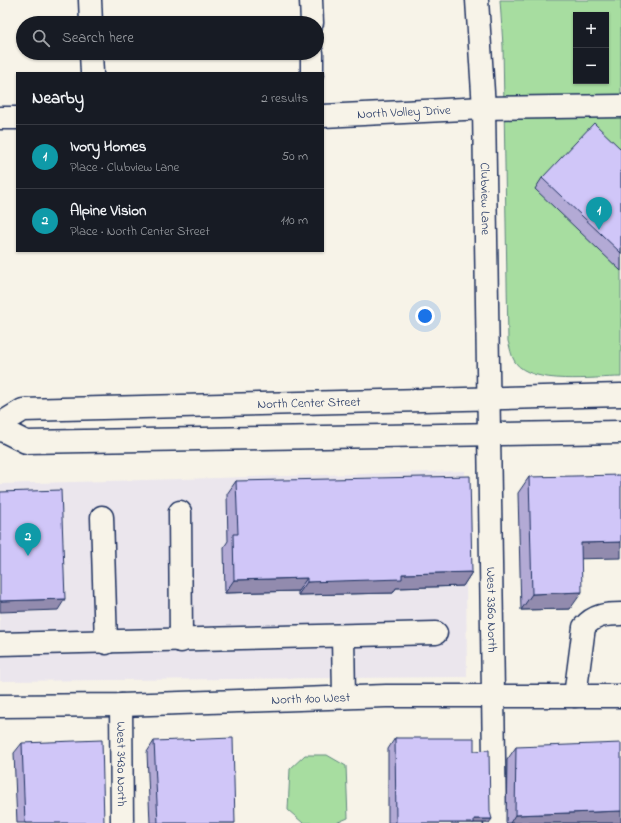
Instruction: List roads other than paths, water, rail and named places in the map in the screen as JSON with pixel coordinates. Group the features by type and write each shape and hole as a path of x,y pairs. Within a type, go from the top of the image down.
{"street":[{"path":"90,0 91,16"},
{"path":"312,0 312,16"},
{"name":"Clubview Lane","path":"477,0 484,108 488,397"},
{"path":"91,60 92,72"},
{"path":"312,60 312,72"},
{"name":"North Volley Drive","path":"324,116 484,108 621,106"},
{"path":"0,118 16,118"},
{"name":"North Center Street","path":"0,424 23,410 488,397 621,395"},
{"name":"West 3360 North","path":"488,397 495,823"},
{"path":"0,429 26,442 621,432"},
{"path":"180,512 181,641"},
{"path":"102,517 106,643"},
{"path":"575,696 584,627 590,619 604,614 621,614"},
{"path":"0,644 106,643 436,633"},
{"path":"343,636 344,697"},
{"name":"North 100 West","path":"0,706 121,705 344,697 621,696"},
{"name":"West 3430 North","path":"121,705 122,823"}],"place":[{"name":"Ivory Homes","path":"599,230"},
{"name":"Alpine Vision","path":"28,556"}]}
